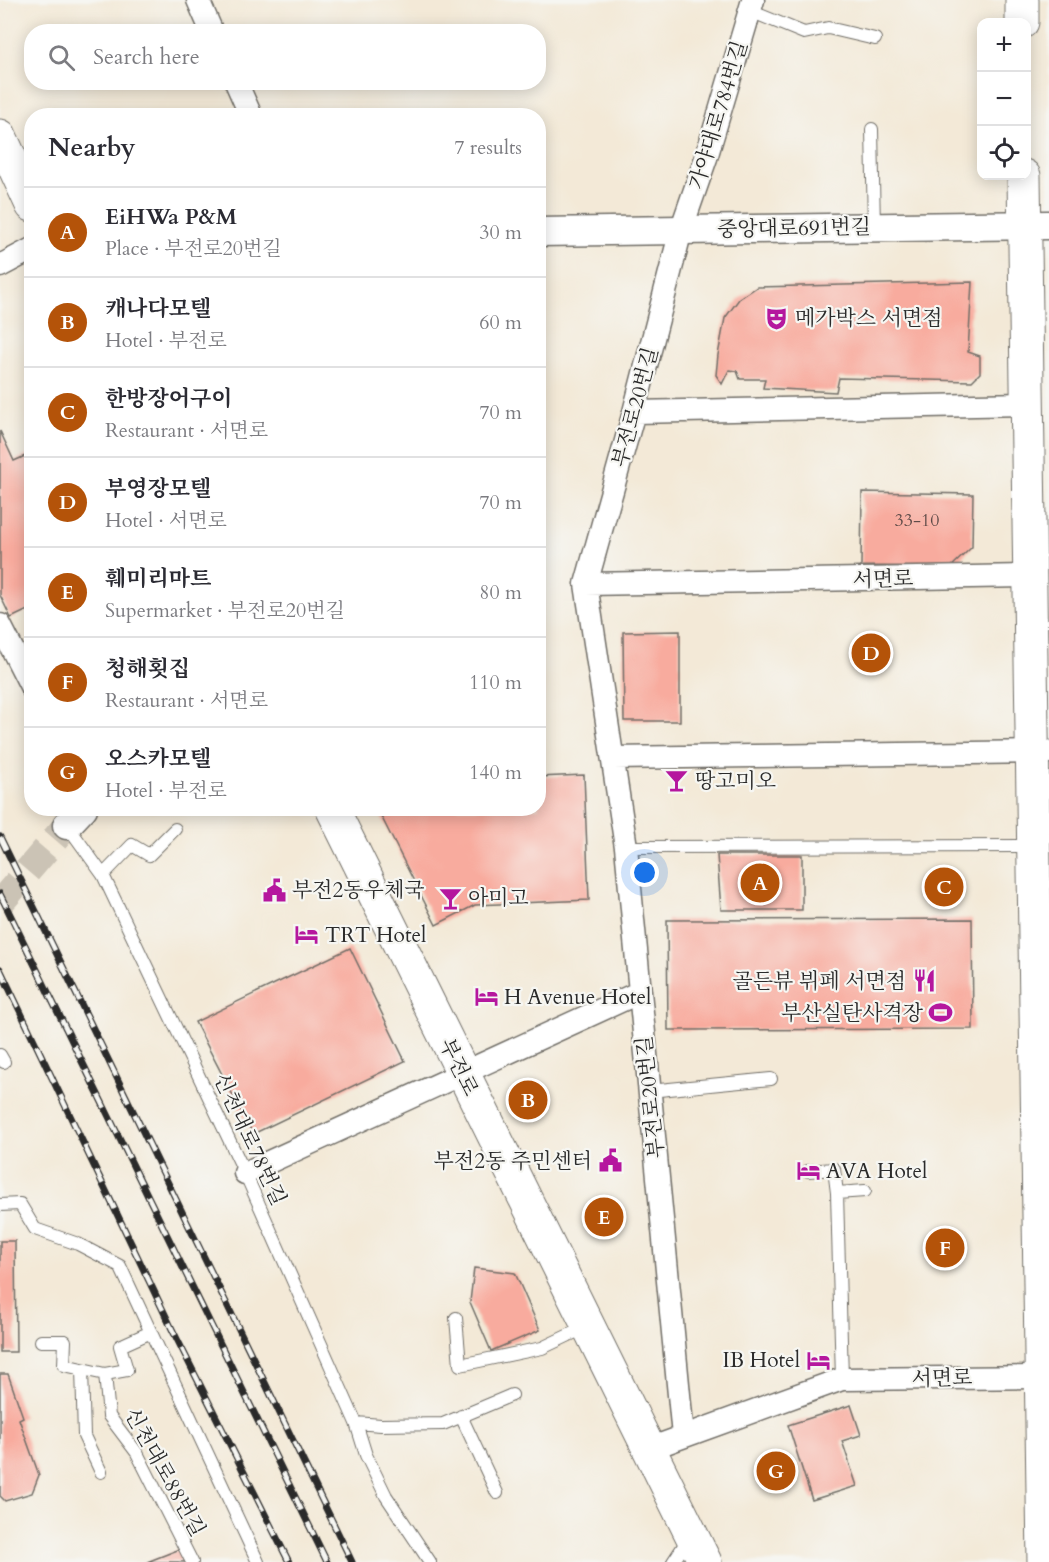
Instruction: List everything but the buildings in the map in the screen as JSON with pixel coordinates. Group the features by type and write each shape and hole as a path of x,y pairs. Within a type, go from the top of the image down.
{"main road":[{"path":"1022,0 1022,18"},
{"path":"0,136 24,188"},
{"path":"1025,180 1037,225 1027,404 1033,491 1029,576 1040,752 1033,846 1045,1376 1044,1562"},
{"name":"부전로","path":"336,816 698,1548"}],"street":[{"path":"198,0 208,24"},
{"name":"가야대로784번길","path":"681,230 706,158 752,6"},
{"path":"240,90 247,108"},
{"name":"중앙대로691번길","path":"546,232 1037,225"},
{"name":"부전로20번길","path":"681,230 586,584 626,847 683,1436"},
{"path":"0,266 24,253"},
{"path":"634,412 1027,404"},
{"name":"서면로","path":"586,584 1029,576"},
{"path":"0,625 24,672"},
{"path":"613,758 1040,752"},
{"path":"246,1173 640,992"},
{"name":"서면로","path":"842,1378 1045,1376"},
{"path":"649,1449 842,1378"}],"lane":[{"path":"752,6 804,33 828,28 875,39"},
{"path":"872,129 874,227"},
{"name":"신천대로78번길","path":"75,817 246,1173 356,1423 366,1455 387,1496 430,1562"},
{"path":"103,874 132,845 149,855 175,829"},
{"path":"626,847 1033,846"},
{"path":"649,1091 771,1079"},
{"path":"808,1171 834,1169 837,1193 842,1378"},
{"path":"837,1193 865,1191"},
{"name":"신천대로88번길","path":"0,1205 21,1204 35,1229 78,1244 120,1266 258,1562"},
{"path":"456,1318 460,1365 542,1348 588,1326"},
{"path":"41,1341 65,1341 64,1365 105,1374 128,1370 120,1346 151,1332"},
{"path":"82,1369 84,1436 101,1472"},
{"name":"신천대로88번길","path":"105,1374 109,1416 137,1453 192,1562"},
{"path":"356,1423 443,1424 512,1395"},
{"path":"461,1416 497,1493"},
{"name":"부전로","path":"673,1562 698,1548"}],"tunnel":[{"path":"0,903 67,825"}],"railway":[{"path":"0,837 352,1562"},
{"path":"0,894 327,1562"},
{"path":"0,969 172,1329 289,1562"}],"place":[{"name":"메가박스 서면점","path":"777,318"},
{"name":"부영장모텔","path":"871,653"},
{"name":"땅고미오","path":"677,781"},
{"name":"EiHWa P&M","path":"760,883"},
{"name":"한방장어구이","path":"944,887"},
{"name":"부전2동우체국","path":"274,890"},
{"name":"아미고","path":"450,898"},
{"name":"TRT Hotel","path":"307,935"},
{"name":"골든뷰 뷔페 서면점","path":"924,981"},
{"name":"H Avenue Hotel","path":"486,997"},
{"name":"부산실탄사격장","path":"941,1013"},
{"name":"캐나다모텔","path":"528,1100"},
{"name":"부전2동 주민센터","path":"610,1161"},
{"name":"AVA Hotel","path":"808,1171"},
{"name":"훼미리마트","path":"604,1217"},
{"name":"청해횟집","path":"945,1248"},
{"name":"IB Hotel","path":"818,1360"},
{"name":"오스카모텔","path":"776,1471"}]}
